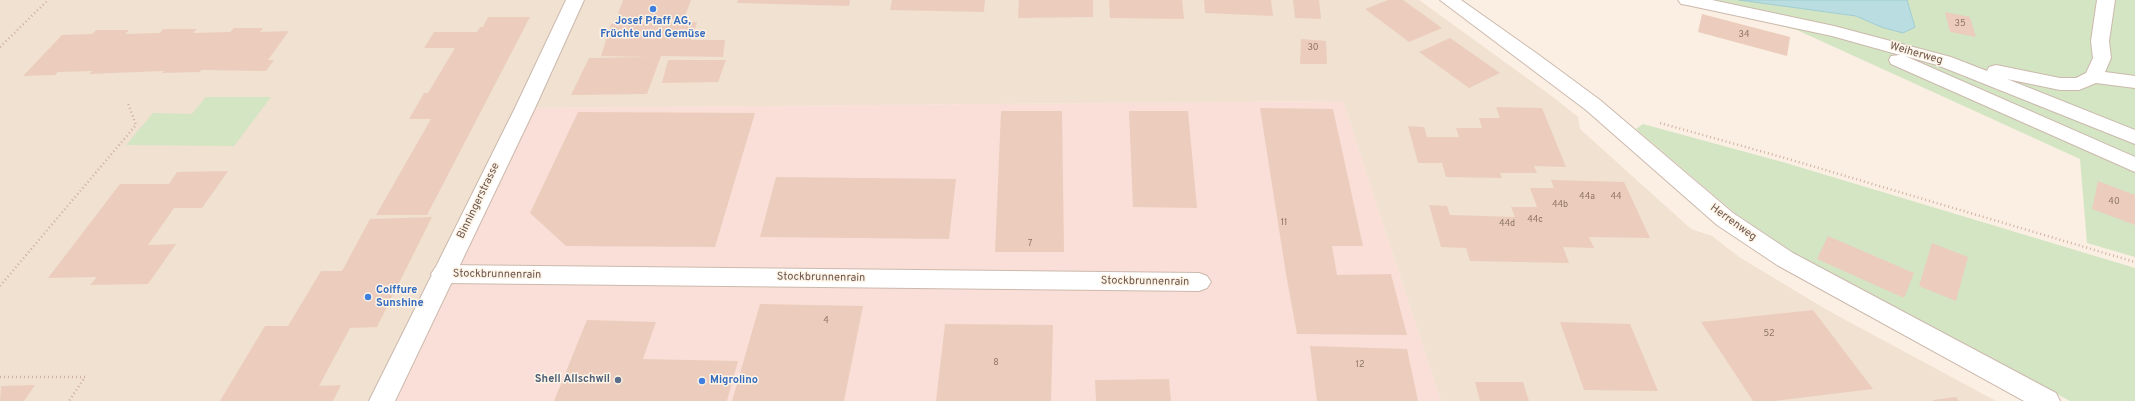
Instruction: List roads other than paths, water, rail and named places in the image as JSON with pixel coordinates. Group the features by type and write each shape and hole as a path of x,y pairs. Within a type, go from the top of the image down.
{"street":[{"name":"Binningerstrasse","path":"382,401 525,108 574,0"},
{"name":"Herrenweg","path":"1449,0 1594,105 1732,224 1785,259 2047,401"},
{"name":"Stockbrunnenrain","path":"443,274 1198,282"}],"lane":[{"name":"Weiherweg","path":"1687,0 1834,31 1944,61 2135,137"},
{"path":"2094,77 2102,58 2100,41 2106,0"},
{"path":"1834,31 2135,165"},
{"path":"1944,61 2060,84 2079,84 2094,77 2135,82"}],"water":[{"path":"1739,0 1907,0 1915,27 1903,33 1881,27 1856,16"}],"place":[{"name":"Josef Pfaff AG, Früchte und Gemüse","path":"653,9"},
{"name":"Coiffure Sunshine","path":"368,297"},
{"name":"Shell Allschwil","path":"618,380"},
{"name":"Migrolino","path":"702,381"}]}
